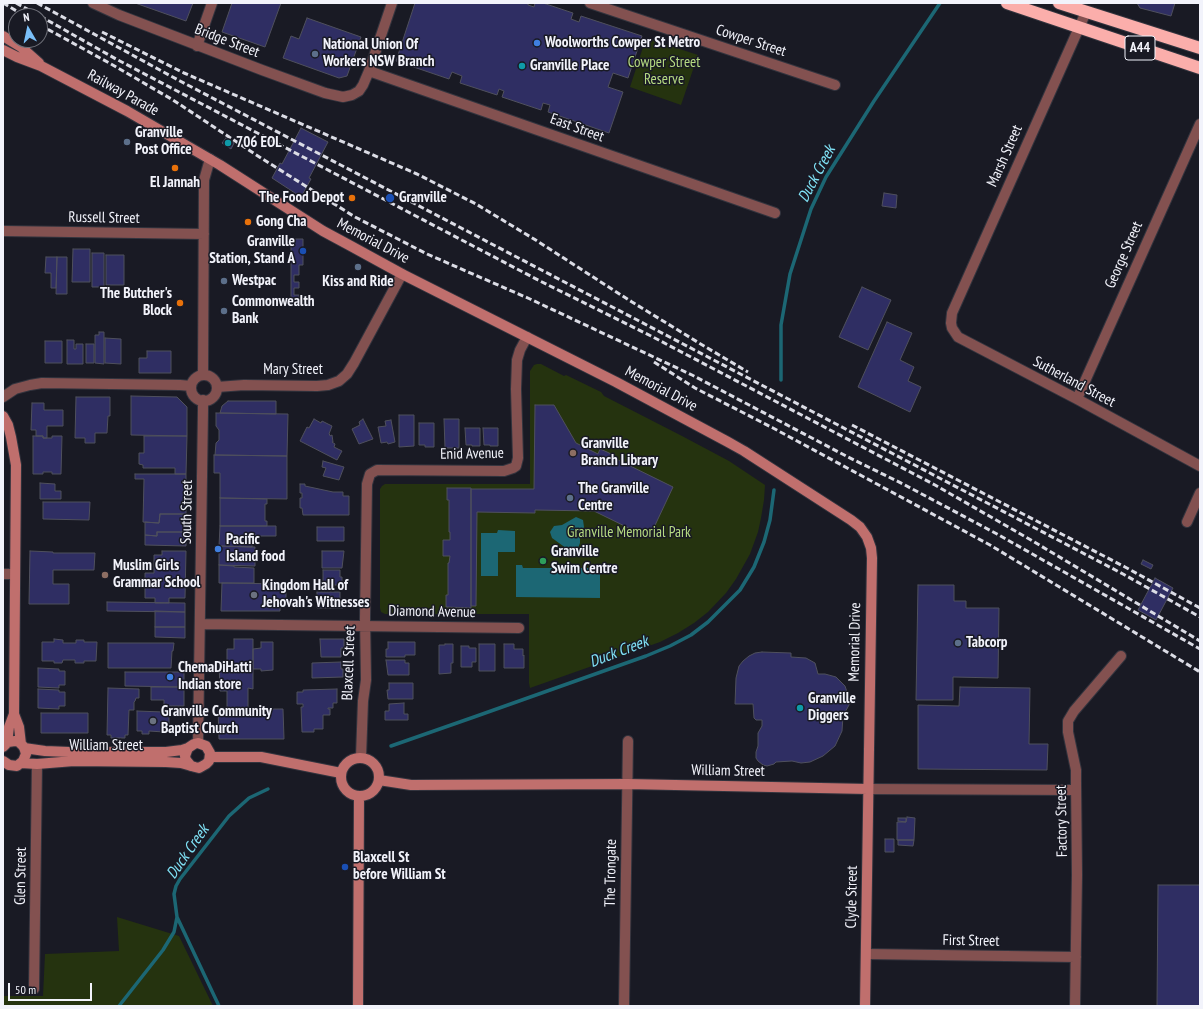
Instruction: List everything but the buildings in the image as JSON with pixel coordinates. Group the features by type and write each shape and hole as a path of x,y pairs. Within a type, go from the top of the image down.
{"highway":[{"name":"A44","path":"1007,3 1200,68"},
{"name":"A44","path":"1059,3 1200,48"}],"street":[{"name":"Bridge Street","path":"94,3 119,16 325,93 343,97 352,95 363,85 369,71"},
{"path":"197,46 212,3"},
{"path":"369,71 392,3"},
{"name":"Cowper Street","path":"590,3 835,85"},
{"name":"Marsh Street","path":"952,313 1086,12"},
{"name":"Railway Parade","path":"3,36 21,47 42,66"},
{"name":"Railway Parade","path":"3,50 42,66 210,159"},
{"name":"East Street","path":"369,71 774,213"},
{"name":"George Street","path":"1077,400 1200,124"},
{"path":"203,375 204,180 210,159"},
{"name":"Memorial Drive","path":"210,159 323,231 402,274 646,398 744,451 851,520 864,532 869,543 872,558 868,789"},
{"name":"Russell Street","path":"3,232 204,234"},
{"name":"Mary Street","path":"217,387 244,385 317,386 328,385 339,381 347,374 354,363 402,274"},
{"name":"Sutherland Street","path":"952,313 952,328 958,337 1200,466"},
{"name":"Enid Avenue","path":"370,474 377,470 504,471 516,466 518,458 516,389 517,360 520,350 527,337"},
{"path":"203,375 212,378 217,387 213,396 207,400 198,400 193,394 191,386 195,378 203,375"},
{"path":"3,397 15,389 30,385 42,384 191,386"},
{"name":"South Street","path":"198,743 203,400"},
{"path":"3,416 8,425 16,465 14,714 4,745"},
{"name":"Blaxcell Street","path":"361,757 362,701 366,680 365,626 368,484 370,474"},
{"path":"1187,522 1200,493"},
{"path":"3,574 14,574"},
{"name":"Diamond Avenue","path":"200,624 519,628"},
{"name":"Factory Street","path":"1075,1006 1077,875 1076,770 1068,732 1068,721 1074,711 1121,656"},
{"path":"14,714 26,754 21,763"},
{"name":"William Street","path":"4,745 15,741 23,746 45,751 69,752 166,752 188,748"},
{"name":"The Trongate","path":"624,1006 628,741"},
{"path":"198,743 206,746 210,753 209,761 199,768 191,766 186,760 188,748 198,743"},
{"path":"210,757 261,757 341,773"},
{"path":"361,757 370,760 375,765 379,774 379,780 377,787 372,792 363,796 358,796 349,793 346,789 341,781 341,773 347,763 361,757"},
{"name":"William Street","path":"4,762 13,766 17,766 21,763 37,764 74,761 166,762 191,766"},
{"name":"Glen Street","path":"34,989 37,764"},
{"name":"William Street","path":"379,780 416,785 627,784 868,789 1076,790"},
{"name":"Clyde Street","path":"865,1006 868,789"},
{"path":"358,796 358,1006"},
{"name":"First Street","path":"866,954 1076,957"}],"green space":[{"name":"Cowper Street Reserve","path":"646,38 698,55 681,105 630,87"},
{"name":"Granville Memorial Park","path":"541,364 601,392 604,396 729,461 765,485 764,500 758,532 750,554 726,593 708,612 678,633 660,642 530,688 529,614 385,614 381,612 380,489 385,484 530,484 530,371 534,365"},
{"path":"117,917 179,936 213,1006 3,1006 3,996 43,996 45,954 119,951"}],"water":[{"path":"576,517 583,520 584,527 580,535 580,543 578,548 574,551 570,551 552,538 550,532 554,526 562,525"},
{"path":"498,530 515,531 515,552 498,552 498,576 481,576 481,533 497,533"},
{"path":"516,565 522,565 523,568 600,568 600,598 516,597"}],"waterway":[{"name":"Duck Creek","path":"781,380 781,325 790,274 811,209 826,177 874,101 940,3"},
{"name":"Duck Creek","path":"391,746 646,656 691,635 708,622 740,590 754,567 764,542 770,520 774,490"},
{"name":"Duck Creek","path":"119,1006 163,950 174,932 177,917 174,894 180,879 229,816 249,798 268,789"},
{"path":"177,917 219,1006"}],"railway":[{"path":"3,3 11,8"},
{"path":"16,3 25,8"},
{"path":"37,3 180,81 1123,574 1200,617"},
{"path":"48,21 116,59 540,281 651,336 935,485 1031,540 1200,641"},
{"path":"48,29 173,100 261,158 355,217 427,254 530,299 692,375 997,534 1200,649"},
{"path":"102,32 184,73 417,174 476,204 534,239 632,302 748,372"},
{"path":"654,362 695,388 773,428 990,545 1200,672"},
{"path":"852,425 1125,567 1200,608"}],"place":[{"name":"Woolworths Cowper St Metro","path":"537,43"},
{"name":"National Union Of Workers NSW Branch","path":"315,54"},
{"name":"Granville Place","path":"522,66"},
{"name":"Granville Post Office","path":"127,142"},
{"name":"706 EOL","path":"228,143"},
{"name":"El Jannah","path":"175,168"},
{"name":"The Food Depot","path":"352,198"},
{"name":"Granville","path":"390,198"},
{"name":"Gong Cha","path":"248,222"},
{"name":"Granville Station, Stand A","path":"303,251"},
{"name":"Kiss and Ride","path":"358,267"},
{"name":"Westpac","path":"224,281"},
{"name":"The Butcher's Block","path":"180,303"},
{"name":"Commonwealth Bank","path":"224,311"},
{"name":"Granville Branch Library","path":"573,453"},
{"name":"The Granville Centre","path":"570,498"},
{"name":"Pacific Island food","path":"218,549"},
{"name":"Granville Swim Centre","path":"543,561"},
{"name":"Muslim Girls Grammar School","path":"105,575"},
{"name":"Kingdom Hall of Jehovah's Witnesses","path":"254,595"},
{"name":"Tabcorp","path":"958,643"},
{"name":"ChemaDiHatti Indian store","path":"170,677"},
{"name":"Granville Diggers","path":"800,708"},
{"name":"Granville Community Baptist Church","path":"153,721"},
{"name":"Blaxcell St before William St","path":"345,867"}]}
